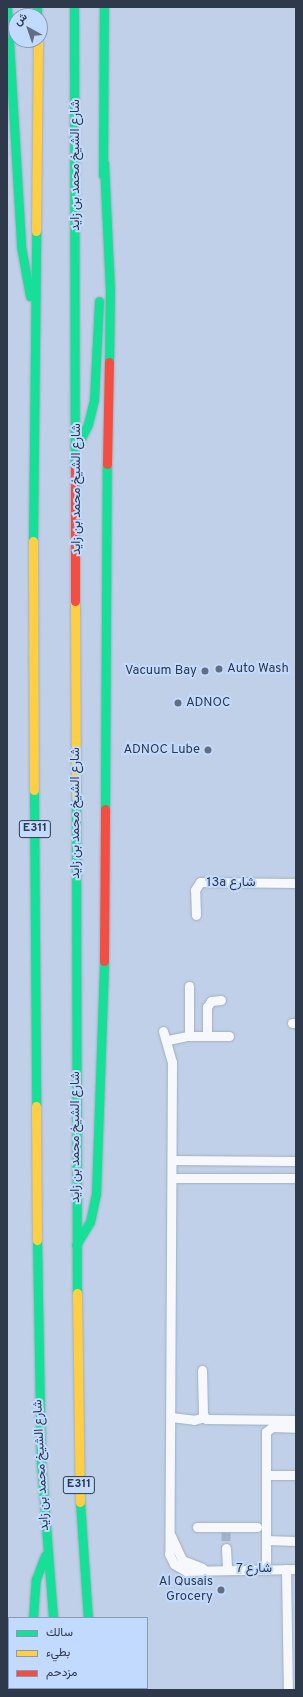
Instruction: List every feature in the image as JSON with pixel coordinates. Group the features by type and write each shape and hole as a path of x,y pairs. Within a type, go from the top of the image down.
{"highway":[{"path":"7,7 21,246 37,327"},
{"name":"شارع الشيخ محمد بن زايد","path":"74,7 77,445 76,1246 78,1468 88,1617"},
{"path":"77,445 88,424 94,400 104,163 104,7"},
{"name":"شارع الشيخ محمد بن زايد","path":"38,48 37,327 33,595 37,1329 46,1554 52,1617"},
{"path":"76,1246 90,1222 96,1194 105,916 104,662 110,283 104,163"},
{"path":"33,1617 36,1579 46,1554"}],"street":[{"name":"13a شارع","path":"196,915 195,890 200,882 296,883"},
{"path":"189,986 189,1036"},
{"path":"207,1036 206,1010 211,1002 221,1000"},
{"path":"189,1010 206,1010"},
{"path":"229,1036 165,1035 172,1062 171,1418 194,1420 204,1418 296,1420"},
{"path":"172,1160 296,1161"},
{"path":"172,1178 296,1178"},
{"path":"202,1370 204,1418"},
{"name":"شارع 7","path":"171,1418 170,1531 175,1549 182,1560 193,1566 212,1569 296,1569"},
{"path":"266,1569 266,1431 272,1427 296,1428"},
{"path":"266,1474 296,1475"},
{"path":"197,1527 226,1529 256,1527"},
{"path":"266,1540 296,1541"},
{"path":"226,1548 227,1569"},
{"path":"286,1569 288,1690"}],"tunnel":[{"path":"226,1532 226,1548"}],"traffic: fast":[{"path":"7,7 21,246 30,296"},
{"path":"74,7 75,466"},
{"path":"103,175 104,7"},
{"path":"104,163 110,289 109,362"},
{"path":"33,541 36,231"},
{"path":"79,442 88,424 94,400 99,301"},
{"path":"105,809 107,464"},
{"path":"34,790 36,1106"},
{"path":"76,797 77,1293"},
{"path":"76,1245 90,1222 96,1194 104,961"},
{"path":"37,1240 41,1461 53,1617"},
{"path":"80,1502 88,1617"},
{"path":"33,1617 36,1579 45,1556"}],"traffic: slow":[{"path":"36,231 38,48"},
{"path":"33,541 34,790"},
{"path":"75,601 76,797"},
{"path":"36,1106 37,1240"},
{"path":"77,1293 80,1502"}],"traffic: jam":[{"path":"107,464 109,362"},
{"path":"75,466 75,601"},
{"path":"104,961 105,809"}],"place":[{"name":"Auto Wash","path":"219,669"},
{"name":"Vacuum Bay","path":"205,671"},
{"name":"ADNOC","path":"178,703"},
{"name":"ADNOC Lube","path":"208,750"},
{"name":"Al Qusais Grocery","path":"221,1590"}]}
